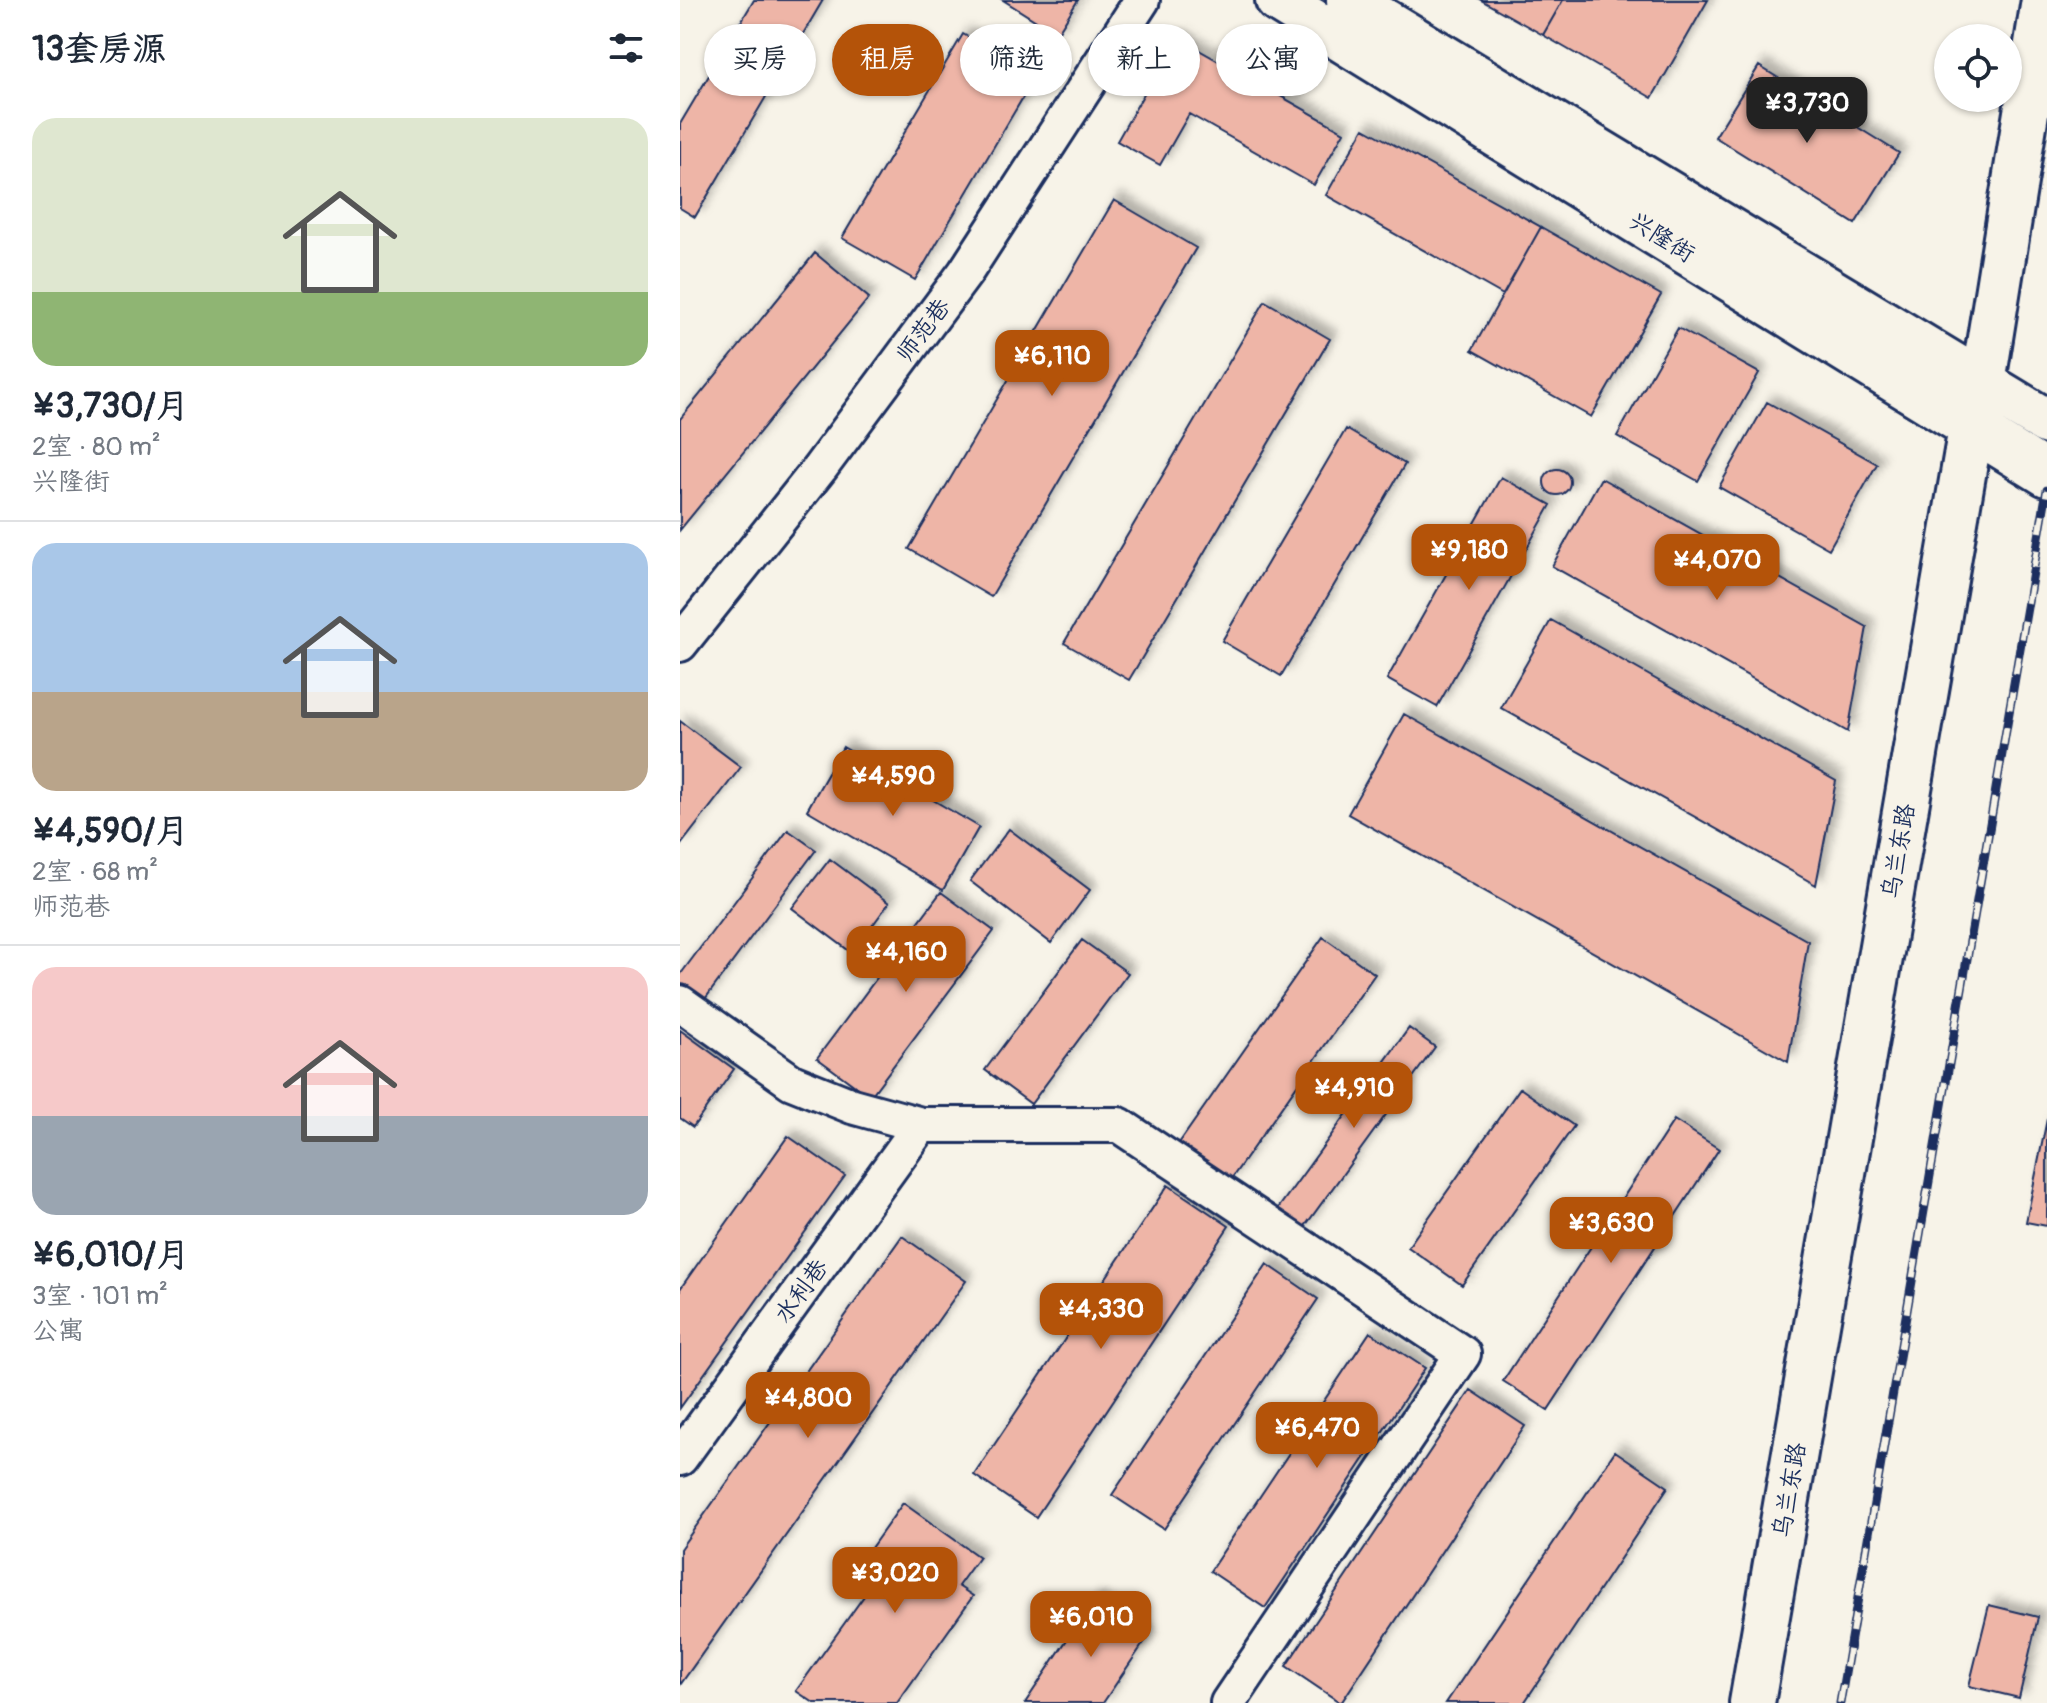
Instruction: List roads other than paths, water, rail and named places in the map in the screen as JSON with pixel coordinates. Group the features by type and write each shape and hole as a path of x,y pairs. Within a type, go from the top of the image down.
{"main road":[{"name":"兴隆街","path":"1278,0 2047,474"},
{"name":"兴隆街","path":"1349,0 2047,422"},
{"name":"乌兰东路","path":"1752,1703 1971,428 1983,382 2044,0"}],"street":[{"name":"师范巷","path":"680,644 820,468 965,273 1142,0"},
{"path":"680,1003 792,1082 852,1106 921,1125 1119,1125 1463,1354 1228,1703"},
{"name":"水利巷","path":"680,1458 921,1125"}],"railway":[{"path":"1840,1703 2047,490"}]}
